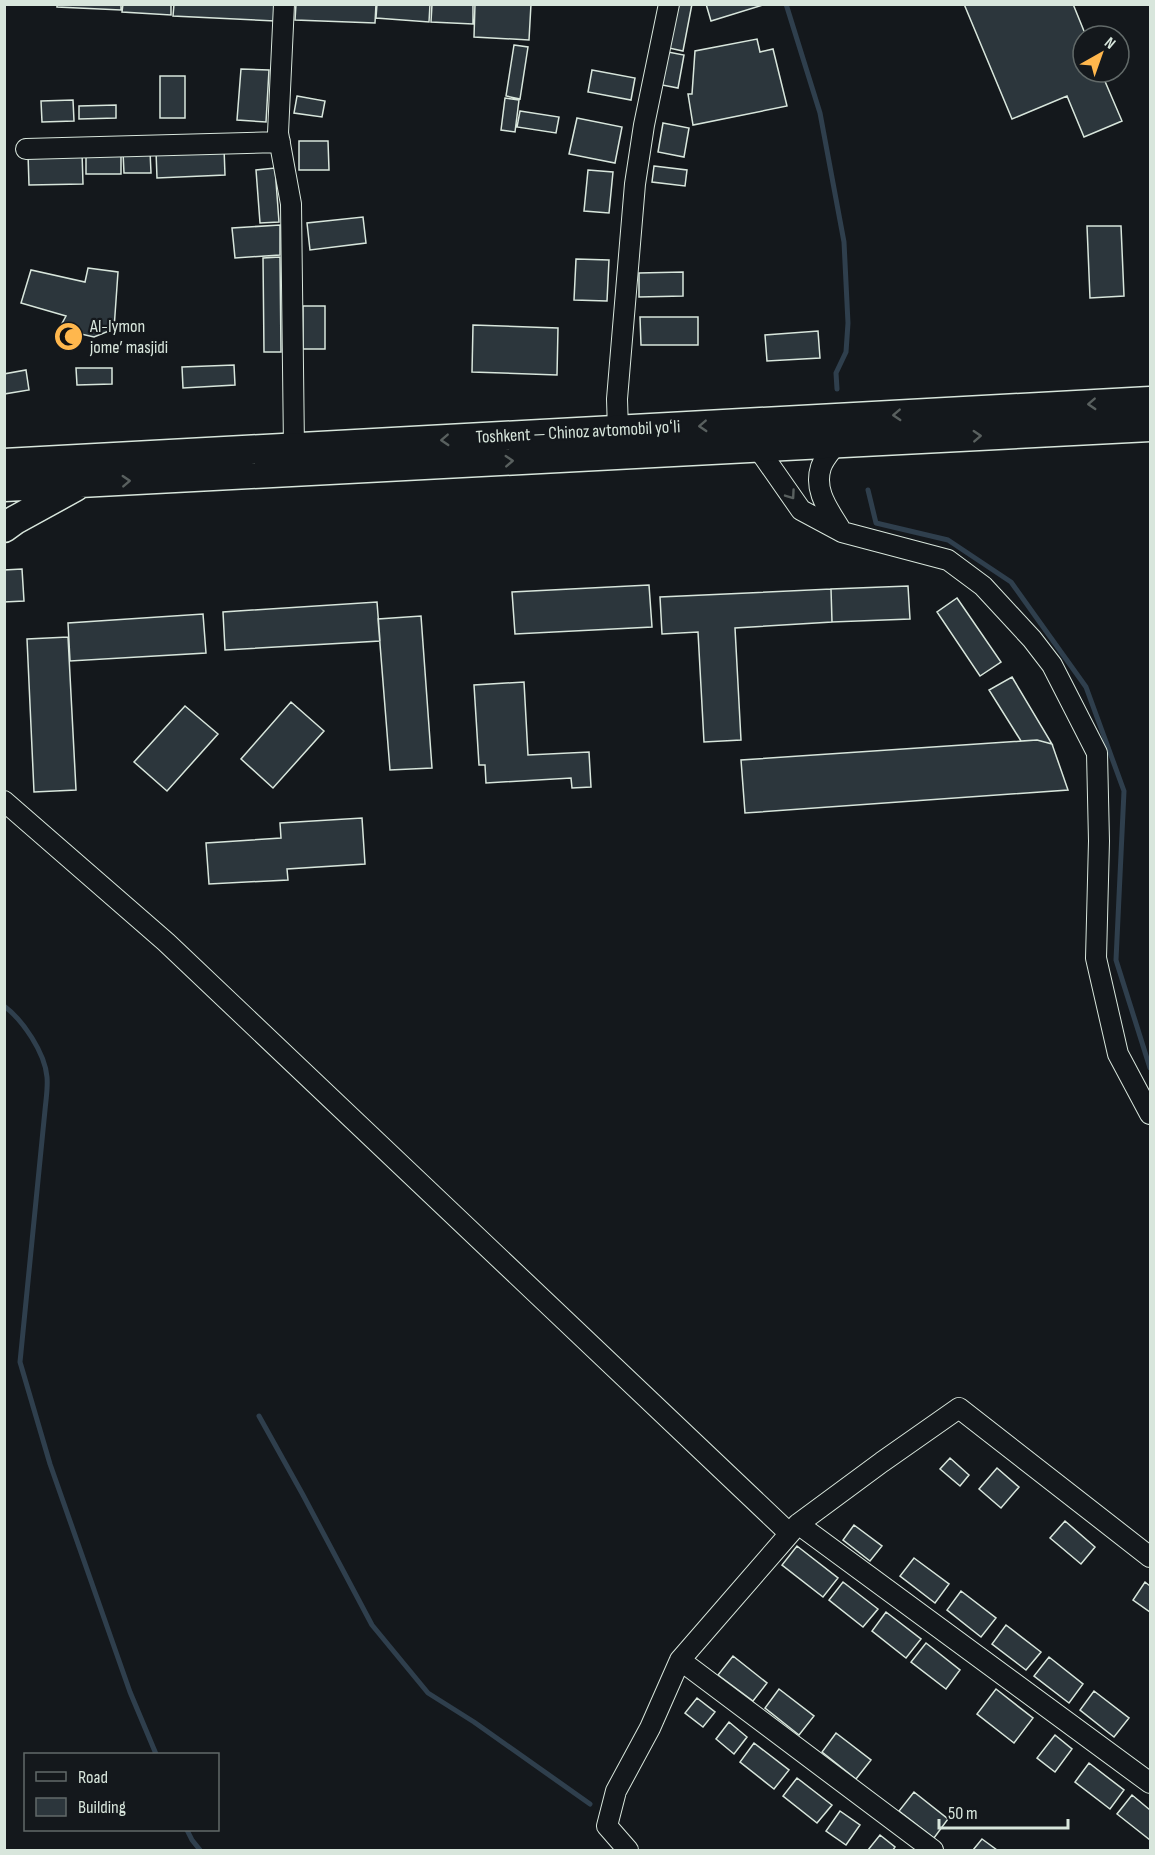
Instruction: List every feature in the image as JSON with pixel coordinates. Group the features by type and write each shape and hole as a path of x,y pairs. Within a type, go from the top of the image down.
{"highway":[{"name":"Toshkent — Chinoz avtomobil yoʻli","path":"4,487 84,483 618,430 1150,401"},
{"name":"Toshkent — Chinoz avtomobil yoʻli","path":"4,463 294,448 354,457 757,447 1150,427"},
{"path":"4,528 84,483"}],"street":[{"path":"284,4 278,133 291,204 294,448"},
{"path":"618,430 618,388 635,184 644,125 669,4"},
{"path":"26,149 280,142"},
{"path":"837,443 822,465 819,492 842,532"},
{"path":"757,447 801,510 842,532 948,560 983,586 1032,639 1052,665 1097,753 1099,841 1096,958 1118,1053 1150,1114"},
{"path":"4,801 166,942 793,1529 1150,1783"},
{"path":"628,1851 607,1826 616,1791 650,1728 680,1660 793,1529 959,1408 1150,1557"},
{"path":"680,1660 933,1851"}],"building":[{"path":"57,4 121,4 121,10 57,7"},
{"path":"123,4 171,4 171,15 122,12"},
{"path":"174,4 276,4 275,21 173,16"},
{"path":"296,4 376,4 375,23 295,20"},
{"path":"377,4 430,4 429,22 376,18"},
{"path":"432,4 473,4 473,24 431,22"},
{"path":"475,4 531,4 529,40 474,37"},
{"path":"677,4 692,4 683,51 669,48"},
{"path":"706,4 763,4 763,5 711,21"},
{"path":"964,4 1073,4 1081,24 1071,24 1071,84 1106,84 1122,121 1084,137 1067,96 1012,119"},
{"path":"757,39 760,52 773,49 787,106 693,125 688,94 692,94 695,51"},
{"path":"514,45 528,47 520,99 506,96"},
{"path":"668,52 684,55 678,88 662,85"},
{"path":"241,69 269,70 266,122 237,120"},
{"path":"592,70 635,78 631,100 588,92"},
{"path":"160,76 185,76 185,118 160,118"},
{"path":"297,96 325,101 322,117 294,113"},
{"path":"505,98 519,100 515,132 501,130"},
{"path":"73,100 74,121 42,122 41,101"},
{"path":"116,105 116,118 79,119 79,106"},
{"path":"520,111 559,117 556,133 517,127"},
{"path":"577,118 622,127 615,163 569,154"},
{"path":"663,123 689,128 684,157 658,152"},
{"path":"299,141 328,141 329,170 299,170"},
{"path":"224,148 225,175 157,178 156,151"},
{"path":"150,151 151,173 124,173 123,152"},
{"path":"82,152 83,184 29,185 28,154"},
{"path":"121,152 121,174 86,174 86,153"},
{"path":"654,166 687,170 685,186 652,182"},
{"path":"275,168 279,222 260,223 256,170"},
{"path":"588,170 613,172 609,213 584,211"},
{"path":"363,217 366,243 310,250 307,223"},
{"path":"280,225 280,255 235,258 232,228"},
{"path":"1087,226 1121,226 1124,296 1090,298"},
{"path":"280,257 281,352 264,352 263,258"},
{"path":"576,259 609,260 607,301 574,300"},
{"path":"88,268 118,272 114,329 94,337 59,329 66,316 21,303 31,270 85,282"},
{"path":"683,272 683,296 639,297 639,273"},
{"path":"303,306 325,306 325,349 303,349"},
{"path":"640,317 698,317 698,345 641,345"},
{"path":"473,325 558,328 557,375 472,372"},
{"path":"818,331 820,358 767,361 765,335"},
{"path":"234,365 235,385 183,388 182,367"},
{"path":"76,368 112,368 112,384 77,385"},
{"path":"26,370 29,390 4,394 4,374"},
{"path":"22,569 24,601 4,602 4,570"},
{"path":"649,585 652,627 515,634 512,592"},
{"path":"908,586 910,619 832,622 831,589"},
{"path":"831,589 832,622 735,628 741,740 704,742 698,632 662,634 660,597"},
{"path":"957,598 1001,662 980,676 937,612"},
{"path":"377,602 380,641 225,650 223,612"},
{"path":"203,614 206,653 70,661 68,623"},
{"path":"421,616 432,768 390,770 378,619"},
{"path":"68,637 76,790 34,792 27,639"},
{"path":"1012,677 1052,744 1037,740 1021,741 989,690"},
{"path":"524,682 528,755 589,752 591,787 572,788 571,778 486,783 485,765 479,765 474,685"},
{"path":"291,702 324,731 273,788 241,759"},
{"path":"185,706 218,734 167,791 134,762"},
{"path":"1037,740 1052,744 1068,790 745,813 741,760"},
{"path":"362,818 365,864 287,869 288,880 209,884 206,843 281,838 280,823"},
{"path":"950,1458 969,1475 960,1486 940,1469"},
{"path":"997,1468 1019,1487 1001,1508 979,1489"},
{"path":"1065,1521 1095,1547 1081,1564 1050,1538"},
{"path":"854,1525 882,1546 870,1561 843,1540"},
{"path":"797,1546 838,1578 823,1597 782,1565"},
{"path":"914,1558 949,1584 935,1603 900,1576"},
{"path":"843,1582 878,1609 863,1627 829,1600"},
{"path":"1145,1582 1150,1586 1150,1612 1133,1600"},
{"path":"961,1591 996,1618 981,1637 947,1610"},
{"path":"886,1612 921,1639 906,1658 872,1631"},
{"path":"1006,1625 1041,1652 1026,1670 992,1644"},
{"path":"926,1643 960,1670 946,1689 911,1662"},
{"path":"733,1656 767,1683 753,1701 718,1675"},
{"path":"1049,1657 1083,1684 1069,1703 1034,1676"},
{"path":"779,1689 814,1716 799,1735 765,1708"},
{"path":"996,1689 1033,1718 1014,1743 977,1714"},
{"path":"1094,1691 1129,1718 1114,1737 1080,1710"},
{"path":"697,1698 715,1712 703,1727 685,1713"},
{"path":"729,1722 747,1737 734,1754 716,1739"},
{"path":"836,1733 871,1760 856,1779 822,1752"},
{"path":"1055,1735 1072,1749 1055,1772 1037,1758"},
{"path":"754,1743 789,1770 774,1789 740,1762"},
{"path":"1089,1763 1124,1790 1110,1809 1075,1782"},
{"path":"797,1778 832,1805 817,1823 783,1796"},
{"path":"914,1792 948,1819 934,1838 899,1811"},
{"path":"1132,1795 1150,1810 1150,1840 1117,1814"},
{"path":"840,1811 860,1825 846,1845 826,1831"},
{"path":"880,1835 895,1847 893,1850 868,1850"},
{"path":"982,1839 997,1850 973,1850"}],"waterway":[{"path":"786,4 820,113 844,242 848,323 846,352 836,373 837,389"},
{"path":"868,490 876,523 948,540 1011,582 1086,687 1124,791 1116,960 1150,1068"},
{"path":"4,1006 18,1020 38,1048 47,1081 20,1362 50,1464 130,1692 156,1753"},
{"path":"259,1416 372,1625 428,1693 474,1722 590,1804"},
{"path":"188,1831 200,1850"}],"place":[{"name":"Al-Iymon jome’ masjidi","path":"69,336"}]}
